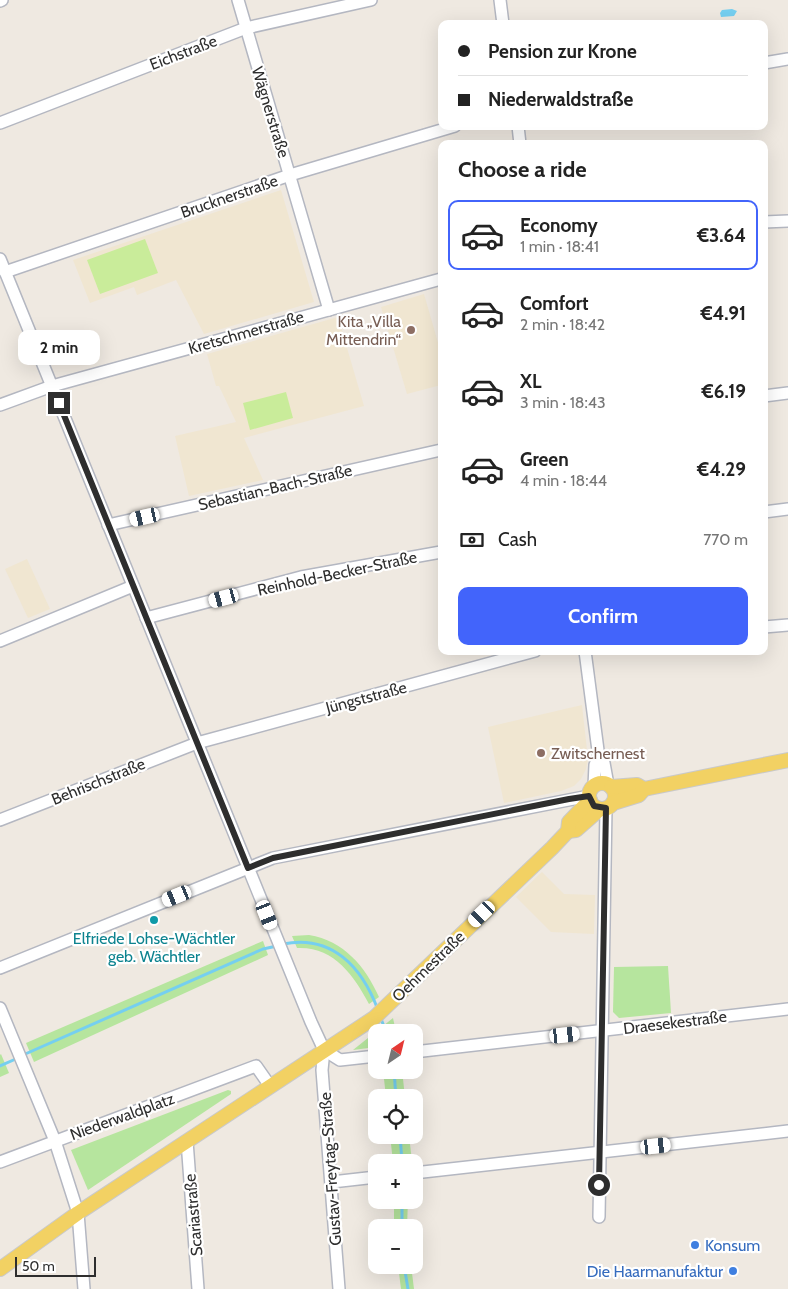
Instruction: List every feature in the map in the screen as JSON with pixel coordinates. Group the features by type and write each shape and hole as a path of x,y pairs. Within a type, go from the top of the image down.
{"main road":[{"name":"Oehmestraße","path":"598,800 639,795 644,789 788,760"},
{"name":"Oehmestraße","path":"324,1050 374,1018 568,831 576,830 598,800 600,784 610,786 637,785 644,789"},
{"path":"0,1270 78,1213 324,1050"}],"street":[{"name":"Wägnerstraße","path":"238,0 329,310"},
{"name":"Eichstraße","path":"0,123 246,28 371,0"},
{"path":"500,0 502,20"},
{"path":"768,62 788,59"},
{"name":"Brucknerstraße","path":"5,272 290,175 442,130"},
{"path":"768,222 788,221"},
{"path":"0,259 324,1050 340,1060 368,1057"},
{"name":"Kretschmerstraße","path":"0,406 52,386 438,280"},
{"path":"768,396 788,393"},
{"name":"Sebastian-Bach-Straße","path":"108,525 438,451"},
{"path":"768,512 788,509"},
{"name":"Reinhold-Becker-Straße","path":"146,618 301,578 438,553"},
{"path":"0,641 133,586"},
{"path":"768,627 788,625"},
{"name":"Jüngststraße","path":"197,743 520,655"},
{"path":"586,655 599,758 595,765 598,800 603,1031 599,1217"},
{"name":"Behrischstraße","path":"0,820 197,743"},
{"path":"599,758 604,763 610,786"},
{"path":"0,968 273,858 545,804 598,800"},
{"path":"0,1008 55,1141 0,1162"},
{"name":"Draesekestraße","path":"423,1051 788,1009"},
{"name":"Gustav-Freytag-Straße","path":"324,1050 322,1070 339,1289"},
{"name":"Niederwaldplatz","path":"84,1289 78,1213 55,1141 256,1066 270,1086"},
{"path":"423,1172 788,1132"},
{"name":"Scariastraße","path":"187,1141 198,1289"},
{"path":"332,1182 368,1178"}],"shaded area":[{"path":"281,190 314,302 204,334 176,280 137,295 134,287 90,303 73,260"},
{"name":"Kita „Villa Mittendrin“","path":"424,294 438,343 438,386 407,394 381,307"},
{"path":"338,317 364,406 244,438 263,480 189,496 175,436 236,422 219,386 216,386 207,354"},
{"path":"27,559 50,609 28,618 5,569"},
{"name":"Zwitschernest","path":"582,705 588,759 581,779 574,786 561,791 504,803 488,727"},
{"path":"542,872 564,894 595,895 594,934 551,932 516,897"}],"green space":[{"path":"145,239 158,273 100,294 87,260"},
{"path":"286,392 293,418 250,430 243,403"},
{"path":"309,935 321,938 343,949 360,965 379,997 369,1004 349,973 332,957 310,949 297,948 292,936"},
{"path":"263,941 268,955 34,1062 26,1043"},
{"path":"668,966 671,1013 619,1018 613,1012 614,967"},
{"path":"393,1018 394,1024 386,1024"},
{"path":"368,1038 368,1048 353,1050"},
{"path":"0,1055 9,1073 0,1077"},
{"path":"384,1079 403,1079 404,1089 385,1089"},
{"path":"228,1090 231,1091 231,1094 88,1190 71,1150"},
{"path":"391,1144 410,1144 411,1154 392,1154"},
{"path":"394,1209 408,1209 407,1219 394,1219"},
{"path":"399,1274 412,1274 414,1289 401,1289"}],"water":[{"path":"732,9 737,11 734,16 721,17 720,13 722,10"}],"waterway":[{"path":"283,944 300,942 316,944 330,949 343,957 363,980 378,1010"},
{"path":"23,1055 263,949 277,946"},
{"path":"380,1016 383,1024"},
{"path":"0,1066 18,1058"},
{"path":"395,1079 395,1089"},
{"path":"401,1144 401,1154"},
{"path":"402,1209 402,1219"},
{"path":"406,1274 408,1289"}],"place":[{"name":"Kita „Villa Mittendrin“","path":"411,330"},
{"name":"Zwitschernest","path":"541,753"},
{"name":"Elfriede Lohse-Wächtler geb. Wächtler","path":"154,920"},
{"name":"Konsum","path":"695,1245"},
{"name":"Die Haarmanufaktur","path":"733,1271"}],"route":[{"path":"59,403 248,868 273,858 569,799 589,796 594,806 600,809 606,808 599,1185"}]}
